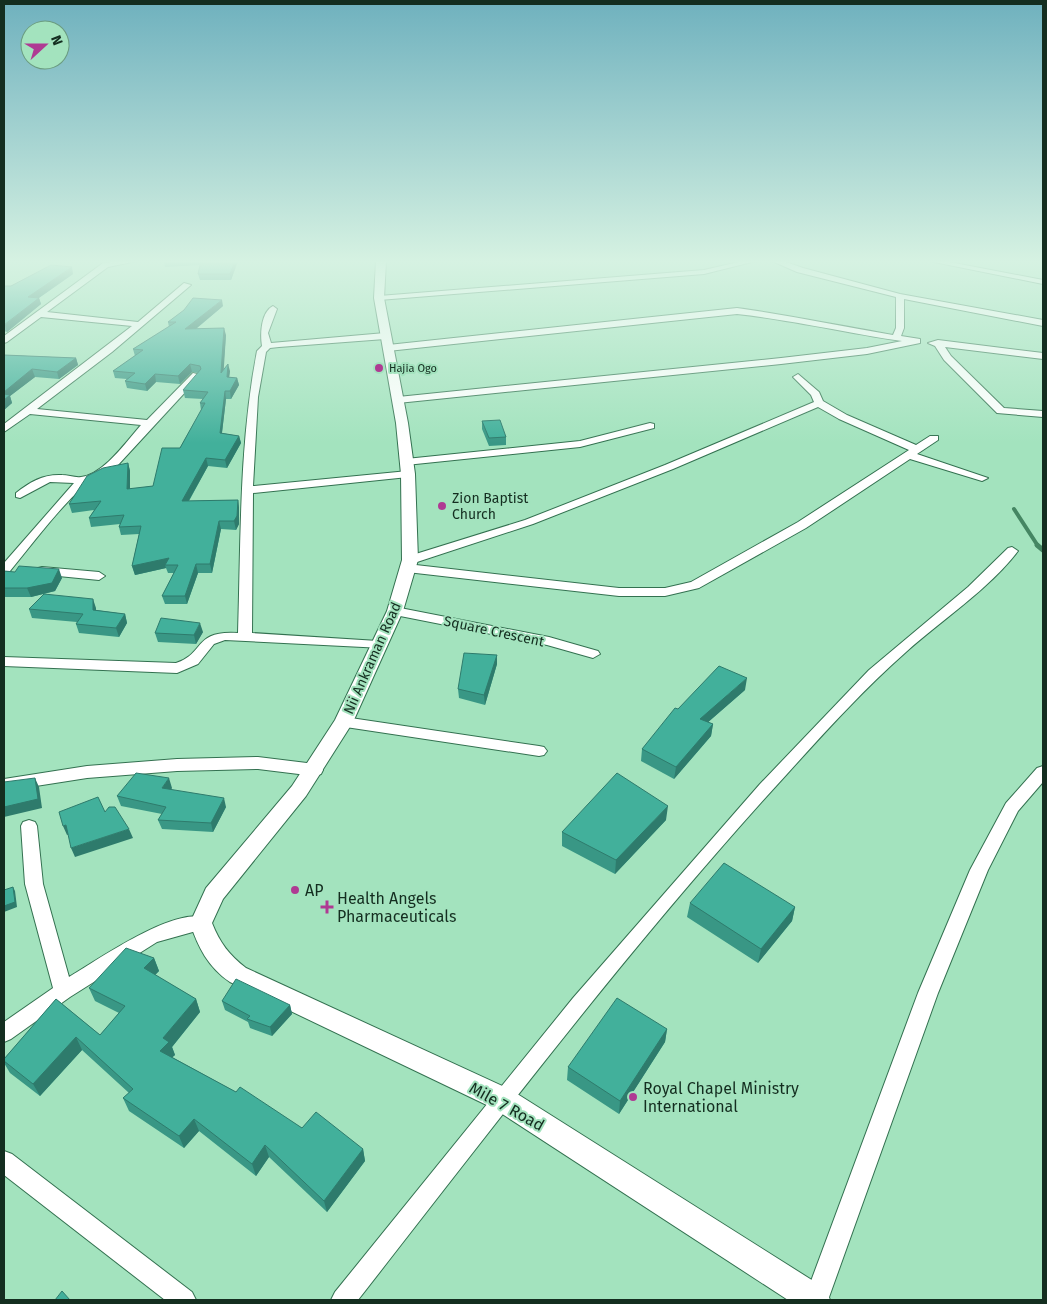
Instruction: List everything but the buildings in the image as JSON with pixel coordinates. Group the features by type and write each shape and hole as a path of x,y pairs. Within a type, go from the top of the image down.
{"street":[{"path":"4,340 29,322"},
{"path":"116,322 137,324"},
{"path":"4,429 109,350 140,322"},
{"path":"267,346 264,333 268,322"},
{"name":"Nii Ankraman Road","path":"201,923 214,894 315,770 344,722 395,611 408,564 407,468 398,400 382,322"},
{"path":"245,637 249,490 248,456 253,397 262,351 267,346 386,342 614,322"},
{"path":"808,322 896,338 1043,356"},
{"path":"896,338 901,322"},
{"path":"398,400 781,361 867,351 917,341"},
{"path":"938,344 947,358 1001,411 1043,414"},
{"path":"5,568 83,481 109,468 149,423 196,376"},
{"path":"798,377 816,394 819,403 843,417 912,452 982,478"},
{"path":"408,564 529,522 669,467 819,403"},
{"path":"26,411 149,423"},
{"path":"249,490 573,446 650,426"},
{"path":"408,564 619,592 665,592 695,585 802,525 934,438"},
{"path":"20,495 45,478 56,477 83,481"},
{"path":"343,1300 502,1100 682,882 830,718 902,648 987,577 1012,551"},
{"path":"5,568 99,576"},
{"name":"Square Crescent","path":"395,611 549,642 593,654"},
{"path":"4,662 177,668 196,660 207,641 214,637 245,637 378,646"},
{"path":"344,722 539,751"},
{"path":"4,785 87,772 177,764 258,763 315,770"},
{"path":"816,1300 928,993 979,870 1012,807 1043,772"},
{"path":"30,826 34,884 63,991"},
{"path":"4,1033 63,991 151,937 176,928 201,923"},
{"name":"Mile 7 Road","path":"201,923 215,957 238,975 502,1100 816,1300"},
{"path":"4,1162 184,1300"}],"waterway":[{"path":"1014,509 1038,546"},
{"path":"1038,546 1043,550"}],"place":[{"name":"Hajia Ogo","path":"379,368"},
{"name":"Zion Baptist Church","path":"442,506"},
{"name":"AP","path":"295,890"},
{"name":"Health Angels Pharmaceuticals","path":"327,907"},
{"name":"Royal Chapel Ministry International","path":"633,1097"}]}
